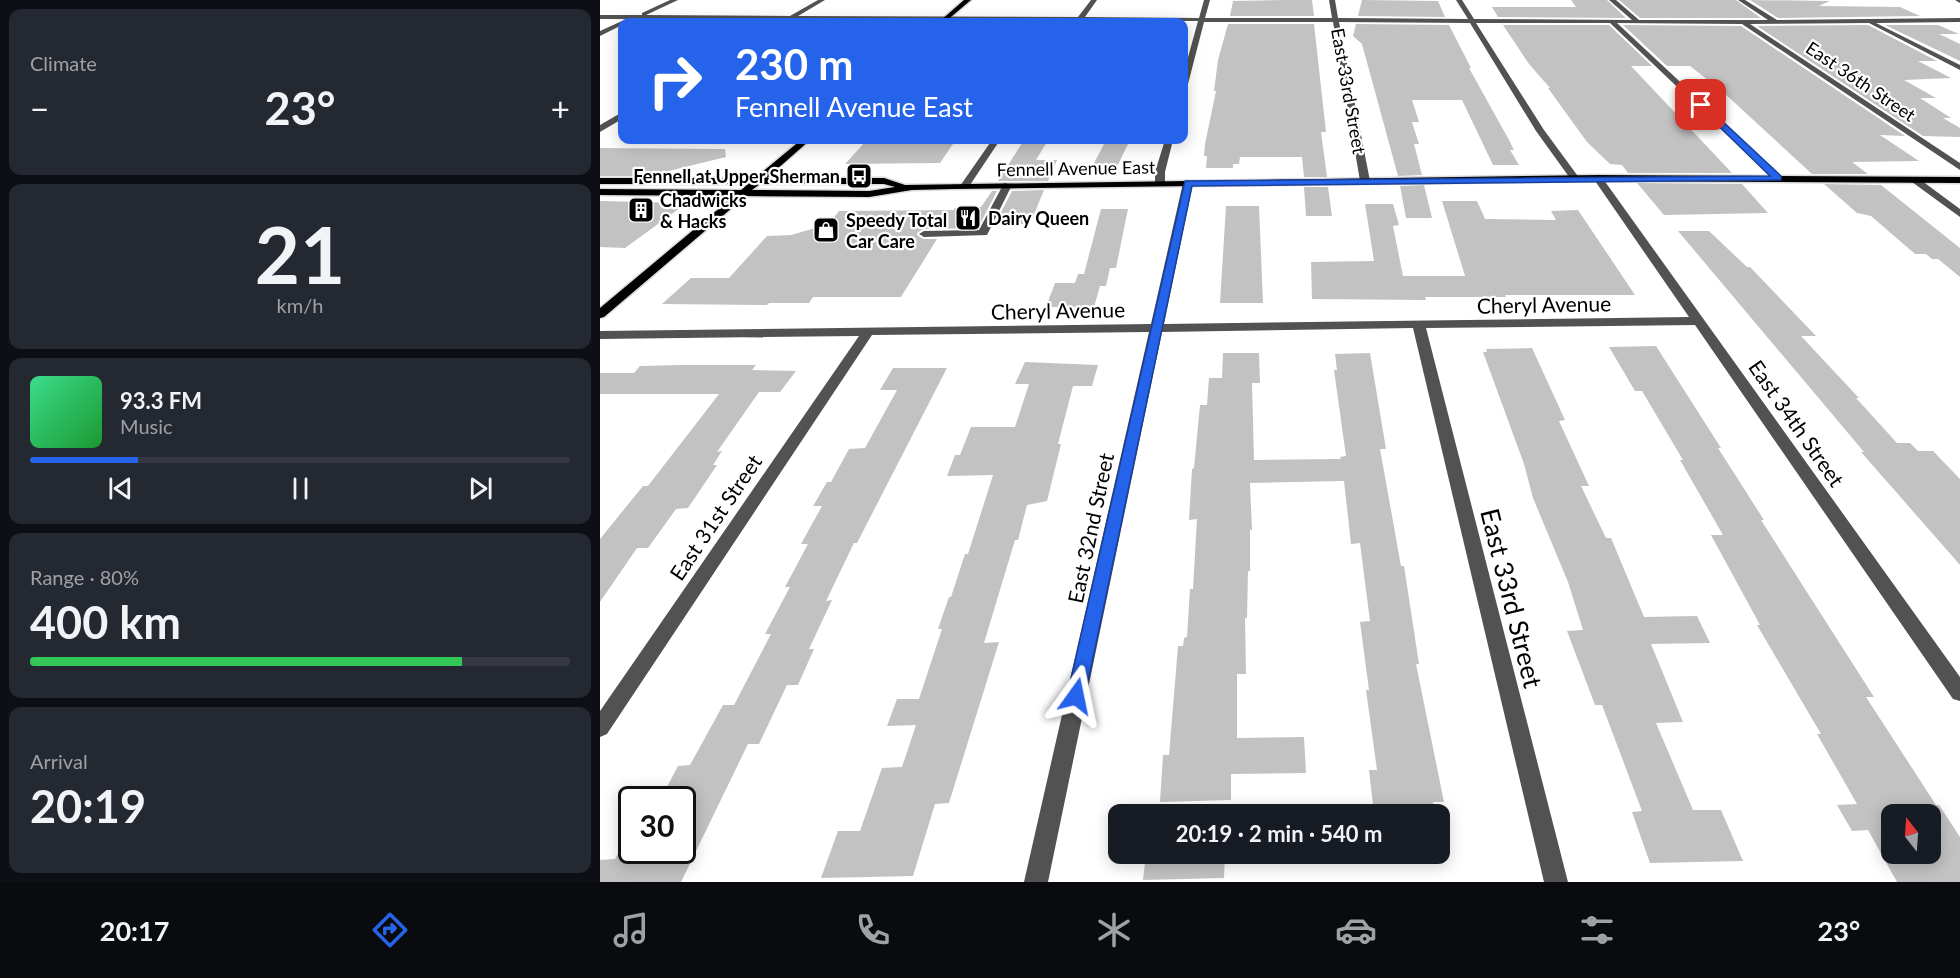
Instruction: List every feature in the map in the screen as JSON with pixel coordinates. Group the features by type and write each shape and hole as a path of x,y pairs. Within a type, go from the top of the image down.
{"main road":[{"path":"946,18 968,0"},
{"path":"600,314 801,144"},
{"name":"Fennell Avenue East","path":"600,192 869,194 912,187 1599,178 1960,180"},
{"name":"Fennell Avenue East","path":"600,181 884,182 912,187"}],"street":[{"path":"637,17 675,0"},
{"path":"600,17 792,18 822,0"},
{"path":"1081,18 1094,0"},
{"path":"1188,69 1207,0"},
{"name":"East 33rd Street","path":"1332,0 1365,181"},
{"path":"1459,0 1540,130 1575,179"},
{"path":"1612,0 1637,21"},
{"path":"1741,0 1776,22"},
{"path":"1188,19 1743,22 1960,20"},
{"path":"1611,21 1778,178"},
{"name":"East 36th Street","path":"1743,22 1960,167"},
{"path":"1870,22 1960,68"},
{"path":"600,34 618,25"},
{"path":"600,129 618,118"},
{"path":"965,186 993,144"},
{"path":"1160,183 1160,172 1168,144"},
{"name":"East 34th Street","path":"1599,178 1697,321 1960,693"},
{"path":"1915,180 1960,214"},
{"name":"East 32nd Street","path":"1036,882 1188,183"},
{"path":"924,234 983,233 1007,185"},
{"name":"Cheryl Avenue","path":"600,335 1697,321"},
{"name":"East 33rd Street","path":"1419,326 1556,882"},
{"name":"East 31st Street","path":"600,728 868,332"}],"building":[{"path":"1312,0 1314,16 1230,16 1233,1"},
{"path":"1362,0 1438,1 1445,17 1358,16"},
{"path":"1571,0 1607,0 1626,18 1498,17 1492,7 1576,7"},
{"path":"1619,0 1736,0 1761,18 1640,18"},
{"path":"1750,0 1830,1 1819,6 1900,7 1920,16 1778,18"},
{"path":"1228,24 1314,24 1326,132 1321,132 1327,177 1304,177 1302,157 1240,157 1239,164 1233,164 1233,168 1206,168 1205,144 1216,91 1214,91 1218,60"},
{"path":"1356,24 1449,25 1471,68 1469,68 1514,150 1510,150 1519,165 1493,165 1462,100 1412,100 1419,122 1412,122 1419,144 1414,144 1422,175 1398,176 1362,44 1353,36"},
{"path":"1503,25 1609,25 1652,66 1631,66 1732,173 1628,173 1622,165 1610,164 1587,142"},
{"path":"1623,25 1741,26 1905,136 1880,135 1919,161 1852,162 1868,174 1812,174 1723,92 1690,66 1667,66"},
{"path":"1868,25 1937,61 1918,61 1951,78 1904,80 1936,98 1920,98 1951,118 1943,118 1960,128 1960,137 1923,136 1757,26"},
{"path":"1885,25 1938,25 1959,34 1939,34 1960,44 1960,61"},
{"path":"863,144 953,144 940,163 845,164"},
{"path":"1021,144 1046,144 1036,160 1057,160 1048,181 998,181"},
{"path":"1104,144 1128,144 1118,165 1093,165"},
{"path":"600,148 725,149 726,157 648,176 600,176"},
{"path":"1637,183 1742,184 1768,213 1664,215"},
{"path":"1824,184 1881,185 1960,248 1960,277 1938,259 1932,259 1926,254 1915,254 1871,216 1857,213"},
{"path":"1424,185 1432,218 1406,218 1400,186"},
{"path":"1304,187 1328,187 1332,216 1306,216"},
{"path":"1044,190 1030,224 995,224 1012,191"},
{"path":"992,191 997,191 978,228 924,229 918,232 917,235 923,239 937,239 901,297 813,297 809,303 769,303 767,305 662,304 691,278 729,278 767,236 791,235 829,224 839,211 954,210 955,208 981,207"},
{"path":"600,201 687,203 625,248 600,247"},
{"path":"1442,201 1477,201 1485,219 1556,220 1551,211 1578,210 1635,295 1425,297 1426,300 1312,299 1311,262 1374,261 1365,204 1393,204 1399,225 1393,226 1403,276 1465,276"},
{"path":"1226,206 1259,206 1263,303 1220,303"},
{"path":"1101,209 1128,209 1116,268 1110,268 1106,286 1100,286 1094,307 1046,307 1055,283 1075,283 1078,274 1084,274"},
{"path":"1678,231 1709,231 1747,267 1750,267 1816,336 1801,336 1897,443 1910,443 1918,451 1933,451 1960,479 1960,565 1861,452 1864,452"},
{"path":"1656,346 1764,520 1761,520 1874,697 1866,697 1935,804 1881,804 1881,853 1868,830 1852,831 1837,805 1857,804 1817,734 1821,734 1757,625 1760,625 1711,535 1723,535 1680,460 1683,460 1642,391 1635,391 1609,347"},
{"path":"1532,348 1565,420 1559,421 1589,486 1581,486 1606,538 1611,538 1644,617 1697,616 1710,643 1651,644 1683,722 1656,723 1693,810 1721,810 1743,861 1650,863 1632,812 1642,811 1602,705 1595,705 1567,631 1583,630 1568,582 1533,498 1524,464 1483,352 1487,352 1486,349"},
{"path":"1223,353 1259,353 1260,383 1252,383 1254,460 1341,459 1340,457 1346,456 1334,370 1337,370 1335,354 1370,353 1386,449 1380,449 1401,566 1404,566 1419,664 1416,664 1444,802 1373,804 1369,770 1377,770 1360,622 1370,621 1360,543 1351,544 1344,481 1250,483 1252,530 1250,530 1247,618 1245,618 1246,674 1237,674 1237,738 1304,737 1306,773 1231,774 1231,800 1160,802 1163,755 1169,755 1178,646 1183,646 1184,638 1187,637 1190,589 1193,589 1197,519 1189,520 1192,469 1194,468 1200,405 1207,405 1209,378 1222,378"},
{"path":"1025,362 1098,365 1092,386 1073,386 1058,444 1061,444 1047,501 1027,505 1018,540 1015,540 984,643 999,642 949,803 935,804 913,876 821,878 838,831 860,831 882,768 902,767 916,725 887,726 897,699 919,699 942,629 938,629 965,554 968,554 993,475 947,476 955,455 960,455 971,427 1015,427 1029,384 1015,384"},
{"path":"756,365 752,370 796,371 780,392 759,392 717,452 722,451 713,465 717,465 688,508 676,509 648,548 637,548 600,602 600,539 643,486 648,486 719,394 600,394 600,373 634,373 640,366"},
{"path":"893,368 947,368 857,543 854,543 826,601 832,600 809,649 814,649 798,685 787,685 759,744 748,744 696,851 696,786 667,786 678,766 690,765 723,705 734,705 771,634 765,634 790,587 785,587 808,544 801,544 822,506 813,506 827,482 831,482 849,449 865,448 897,390 880,390"},
{"path":"1941,808 1960,837 1960,882 1897,882 1887,864 1941,864"},
{"path":"618,854 618,864 690,864 681,882 600,882 600,860 615,859"},
{"path":"1145,864 1225,864 1224,878 1143,880"}],"place":[{"name":"Fennell at Upper Sherman","path":"859,176"},
{"name":"Chadwicks & Hacks","path":"641,210"},
{"name":"Dairy Queen","path":"968,218"},
{"name":"Speedy Total Car Care","path":"826,230"}],"route":[{"path":"1076,696 1188,183 1778,178 1701,105"}]}
